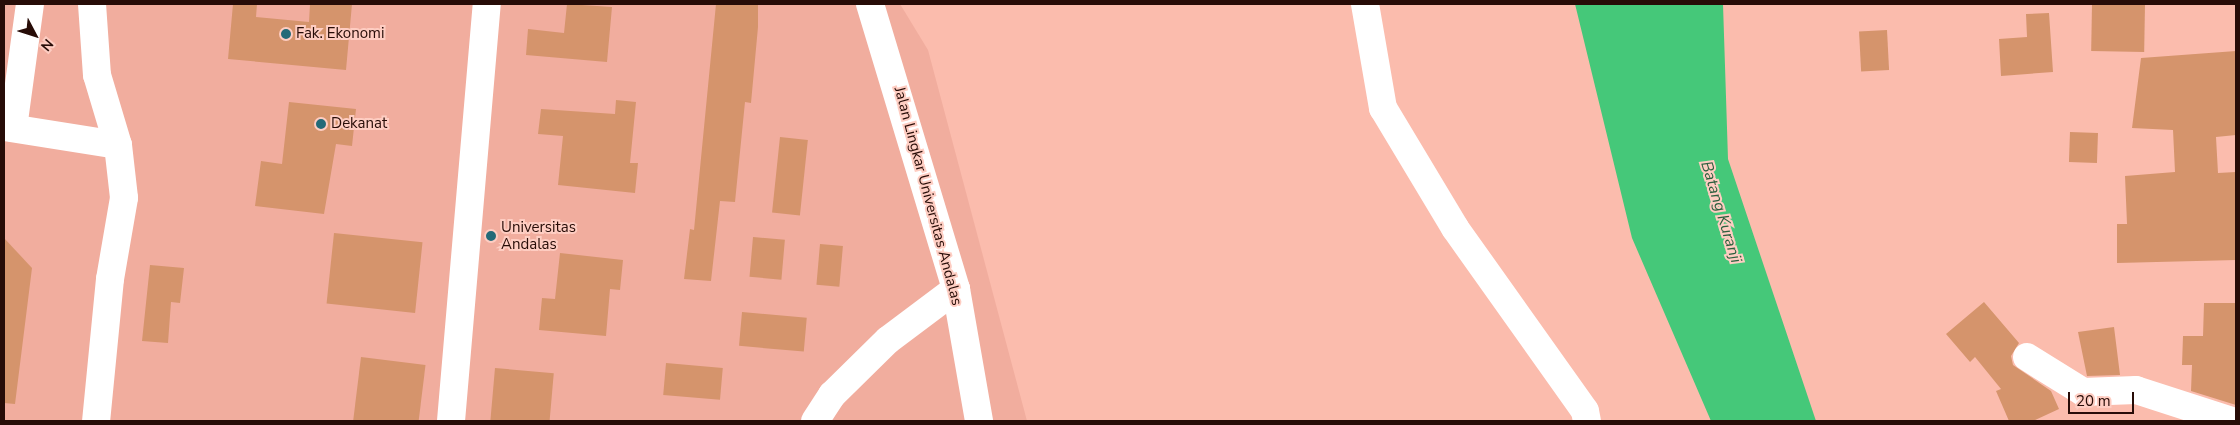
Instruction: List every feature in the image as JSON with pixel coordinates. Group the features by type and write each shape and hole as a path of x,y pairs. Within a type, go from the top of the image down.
{"street":[{"path":"30,4 8,128 118,145"},
{"path":"92,4 97,75 118,145 124,198 110,279 96,421"},
{"path":"450,421 488,4"},
{"name":"Jalan Lingkar Universitas Andalas","path":"870,4 956,289 979,421"},
{"path":"1365,4 1383,108 1454,228 1585,411 1587,421"},
{"path":"815,421 832,395 888,340 956,289"},
{"path":"2027,356 2083,392 2136,390 2232,421"}],"shaded area":[{"name":"Universitas Andalas","path":"4,4 900,4 928,50 1027,421 4,421"}],"water":[{"name":"Batang Kuranji","path":"1575,4 1723,4 1728,159 1816,421 1711,421 1632,238"}],"building":[{"path":"233,4 257,4 256,17 309,22 310,4 352,4 346,70 228,59"},
{"path":"567,4 612,7 607,62 526,55 528,29 564,33"},
{"path":"716,4 758,4 758,27 751,103 745,102 735,202 720,201 711,281 684,279 690,229 694,230"},
{"path":"2092,4 2145,5 2144,52 2091,51"},
{"path":"2049,13 2053,72 2001,76 1999,39 2027,37 2026,14"},
{"path":"1887,30 1889,70 1861,71 1859,31"},
{"path":"2236,51 2236,135 2216,137 2218,173 2236,172 2236,260 2117,263 2117,224 2127,224 2125,176 2175,172 2173,130 2132,128 2141,58"},
{"path":"616,100 636,102 630,163 638,163 635,193 558,185 563,136 538,134 541,109 615,114"},
{"path":"289,102 356,109 352,146 336,144 324,214 255,206 261,161 282,164"},
{"path":"2070,132 2098,133 2097,163 2069,162"},
{"path":"780,137 808,140 800,216 772,213"},
{"path":"334,233 423,242 415,313 327,304"},
{"path":"753,237 785,240 781,280 750,277"},
{"path":"4,238 32,268 15,404 4,403"},
{"path":"820,244 843,246 839,287 816,285"},
{"path":"560,253 623,260 620,290 610,289 606,336 539,330 542,298 555,299"},
{"path":"150,265 184,268 180,303 171,302 168,343 142,341"},
{"path":"1984,302 2019,343 2011,356 2013,365 2051,391 2059,409 2033,421 2009,421 1996,391 2001,389 1975,357 1970,362 1946,334"},
{"path":"2204,303 2236,303 2236,405 2191,391 2192,365 2182,365 2183,336 2203,336"},
{"path":"742,312 807,318 804,352 739,346"},
{"path":"2114,327 2120,375 2087,376 2078,332"},
{"path":"361,357 426,365 419,421 353,421"},
{"path":"666,363 723,368 720,400 663,395"},
{"path":"495,368 554,373 550,421 490,421"}],"place":[{"name":"Fak. Ekonomi","path":"286,34"},
{"name":"Dekanat","path":"321,124"},
{"name":"Universitas Andalas","path":"491,236"}]}
